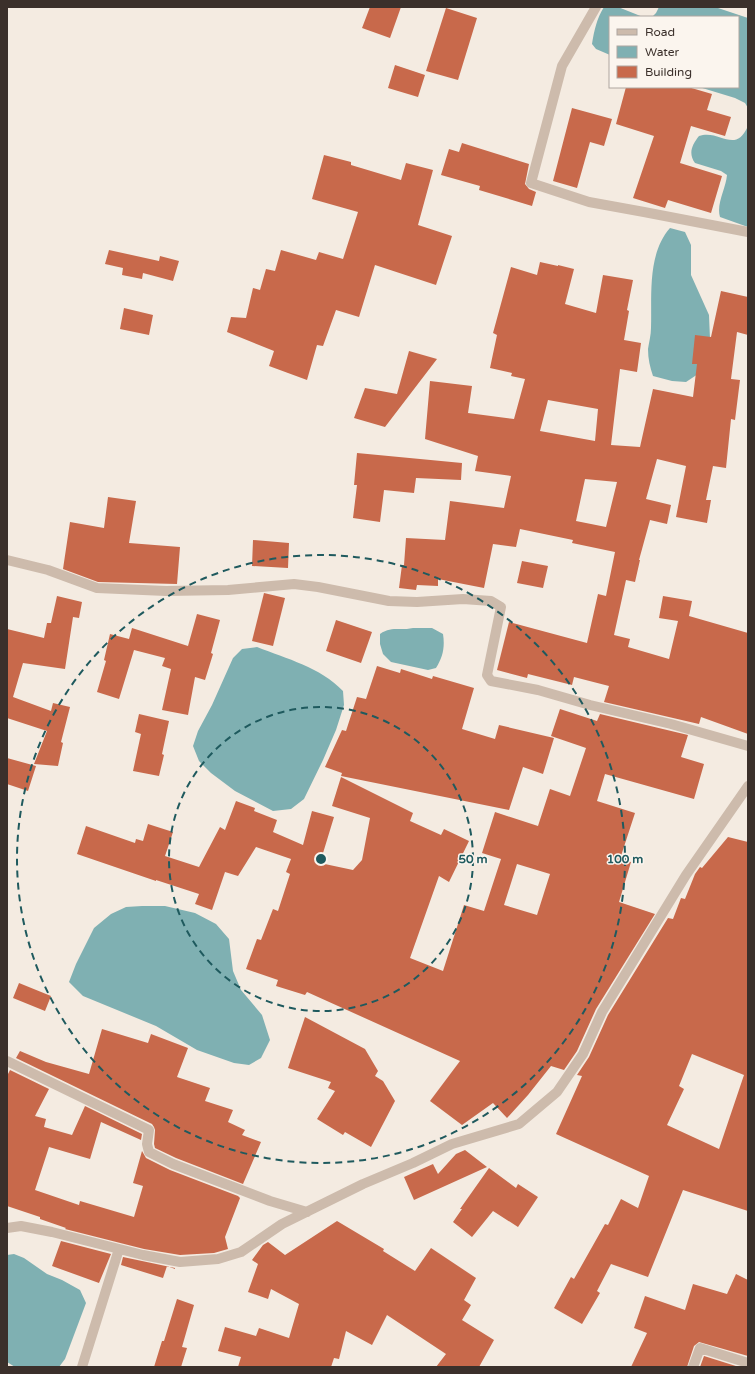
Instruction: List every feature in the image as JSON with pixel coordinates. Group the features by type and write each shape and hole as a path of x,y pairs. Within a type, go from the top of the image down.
{"street":[{"path":"596,7 562,66 530,183 589,202 748,232"},
{"path":"7,560 48,570 97,588 166,591 228,590 294,584 330,589 389,601 417,602 463,599 491,601 501,607 487,675 491,681 538,690 590,705 671,724 748,746"},
{"path":"7,1228 21,1226 52,1232 180,1262 218,1259 241,1252 282,1224 362,1184 452,1144 519,1124 557,1092 583,1054 602,1012 686,874 748,786"},
{"path":"7,1061 149,1130 147,1144 150,1152 173,1164 270,1201 307,1212"},
{"path":"82,1367 120,1249"},
{"path":"694,1367 700,1348 748,1363"}],"water":[{"path":"604,7 618,7 640,16 609,16 609,55 596,49 592,44 599,16"},
{"path":"659,7 715,7 748,18 748,108 745,103 735,98 702,88 739,88 739,16 653,16"},
{"path":"748,126 748,227 720,217 720,201 727,175 721,171 695,163 691,152 694,143 699,136 707,135 732,140 738,139"},
{"path":"670,228 685,232 691,245 691,275 709,315 710,339 701,372 686,382 672,381 653,376 648,356 651,331 651,289 654,263 657,250"},
{"path":"432,628 443,634 443,652 436,668 428,670 391,662 383,654 380,644 380,634 392,629"},
{"path":"257,647 303,664 324,676 343,691 344,705 336,730 323,760 304,799 291,809 273,811 235,791 211,773 199,761 193,746 198,731 212,705 233,658 242,649"},
{"path":"165,906 195,913 216,924 229,939 233,971 241,990 262,1015 270,1040 261,1058 249,1065 234,1063 197,1050 156,1026 83,996 69,982 76,964 94,928 111,914 126,907"},
{"path":"14,1254 24,1258 47,1274 80,1290 86,1303 65,1359 59,1367 15,1367 7,1362 7,1255"}],"building":[{"path":"370,7 401,7 390,38 362,28"},
{"path":"446,8 477,18 458,80 426,71"},
{"path":"395,65 425,75 418,97 388,88"},
{"path":"626,88 691,88 712,94 707,110 731,117 725,136 691,126 680,163 722,176 711,213 668,200 665,208 633,198 654,136 616,124"},
{"path":"572,108 612,119 604,146 590,142 577,188 553,181"},
{"path":"462,143 529,164 525,184 529,189 536,192 532,206 479,190 480,186 441,175 449,149 459,152"},
{"path":"324,155 351,162 351,165 401,180 406,163 433,170 418,225 452,236 436,285 375,265 359,317 336,310 323,346 317,345 307,380 269,366 274,351 227,332 231,317 246,318 253,288 260,290 266,269 275,271 281,250 316,260 319,252 343,259 358,212 312,199"},
{"path":"109,250 159,261 160,256 179,261 173,281 143,273 142,279 122,275 123,268 105,264"},
{"path":"540,262 574,269 565,304 596,313 603,275 633,280 627,310 629,311 624,340 641,343 637,372 620,369 611,445 640,447 653,389 693,397 697,364 692,364 695,335 711,337 721,291 748,297 748,335 737,332 731,379 740,380 735,420 731,419 726,468 713,466 706,500 711,500 707,523 676,517 686,466 657,459 646,499 671,505 667,524 650,520 639,560 635,582 626,580 614,635 630,639 628,647 669,659 678,621 659,618 663,596 692,601 689,616 748,633 748,734 701,717 699,724 604,702 609,686 574,677 572,685 528,674 527,678 497,670 509,622 587,643 598,594 606,596 615,552 572,543 573,540 520,529 516,547 493,544 484,588 438,579 438,586 417,585 416,590 399,588 402,565 404,565 406,538 445,540 450,501 504,508 511,476 475,471 478,456 425,439 430,381 472,386 468,413 514,419 525,379 511,376 512,373 490,368 497,335 493,333 511,267 537,275","holes":["548,400 598,409 595,441 540,431","585,479 617,482 606,527 576,521"]},
{"path":"124,308 153,315 149,335 120,329"},
{"path":"409,351 437,359 385,427 354,418 365,388 397,394"},
{"path":"357,453 462,463 461,480 416,478 414,493 384,490 380,522 353,518 357,485 354,485"},
{"path":"108,497 136,501 129,543 180,547 177,584 98,582 63,569 70,522 104,528"},
{"path":"253,540 289,543 288,568 252,566"},
{"path":"522,561 548,566 543,588 517,583"},
{"path":"264,593 285,598 273,646 252,641"},
{"path":"57,596 82,602 79,618 73,617 65,669 23,663 13,697 51,711 53,703 70,707 61,742 63,743 58,766 34,764 47,731 7,718 7,629 44,638 47,623 51,623"},
{"path":"197,614 220,620 211,653 213,654 205,680 195,677 188,715 162,710 171,669 162,666 165,658 134,650 119,699 97,692 106,661 104,660 110,634 129,639 132,628 188,646"},
{"path":"336,620 372,632 361,663 326,651"},
{"path":"377,666 400,673 401,669 432,679 433,676 474,688 462,729 495,739 499,725 554,738 543,774 523,767 509,810 341,776 342,773 325,767 342,730 346,731 357,697 366,699"},
{"path":"560,709 597,721 600,714 688,735 681,757 704,764 694,799 605,774 597,801 635,813 620,859 631,862 619,902 655,914 596,1009 577,1051 564,1070 551,1066 507,1118 493,1103 462,1125 430,1101 460,1061 307,992 305,995 276,986 278,980 246,969 257,939 261,940 273,909 278,911 290,874 286,872 291,859 256,847 238,876 225,872 212,910 195,904 199,894 77,854 86,826 135,843 136,839 143,841 148,824 173,832 165,856 199,867 220,827 225,830 236,801 255,808 254,811 277,820 273,832 303,845 312,811 334,817 320,863 353,870 362,860 370,818 332,806 341,777 413,813 410,821 441,835 444,829 469,841 449,882 439,876 410,958 443,971 464,905 484,911 501,859 482,853 495,812 538,826 550,789 570,796 586,748 551,736","holes":["517,864 550,874 537,915 504,905"]},
{"path":"139,714 169,721 159,776 133,771 141,734 135,732"},
{"path":"7,758 36,766 28,791 7,784"},
{"path":"728,837 748,842 748,1211 683,1190 648,1277 611,1264 597,1291 600,1293 582,1324 554,1308 571,1277 574,1279 605,1224 608,1225 621,1199 638,1208 649,1176 556,1134 582,1076 577,1075 589,1057 608,1015 668,918 673,919 681,898 685,899 695,874 700,867 702,868","holes":["692,1054 744,1075 719,1149 667,1125 684,1089 679,1086"]},
{"path":"19,983 51,996 45,1011 13,998"},
{"path":"305,1017 365,1049 378,1071 375,1076 383,1081 395,1101 371,1147 345,1132 343,1135 317,1119 335,1091 328,1088 331,1082 288,1068"},
{"path":"102,1029 148,1043 151,1034 188,1048 177,1077 210,1088 205,1101 233,1110 228,1122 245,1130 242,1135 261,1142 243,1184 176,1158 155,1148 155,1130 152,1124 16,1058 20,1051 46,1062 89,1074"},
{"path":"10,1070 49,1089 35,1116 46,1119 44,1127 72,1135 85,1106 142,1134 141,1140 101,1122 90,1159 49,1147 35,1190 79,1205 80,1201 134,1217 143,1186 133,1183 142,1151 146,1158 170,1170 240,1198 225,1237 228,1249 214,1253 180,1255 144,1249 65,1229 66,1228 40,1219 40,1217 7,1206 7,1076"},
{"path":"465,1150 487,1167 414,1200 404,1177 433,1164 438,1174 456,1154"},
{"path":"489,1168 516,1188 518,1184 538,1197 518,1227 493,1211 472,1237 453,1222 462,1209 460,1209"},
{"path":"337,1221 384,1249 383,1251 415,1271 431,1248 476,1278 464,1300 471,1305 462,1320 494,1340 479,1367 436,1367 446,1354 387,1315 372,1345 346,1331 339,1359 334,1358 331,1367 238,1367 241,1357 218,1351 225,1327 256,1336 259,1328 289,1338 299,1304 271,1289 268,1299 248,1292 258,1264 252,1260 263,1245 268,1242 285,1255"},
{"path":"61,1241 111,1254 99,1283 52,1266"},
{"path":"123,1257 167,1266 163,1278 121,1265"},
{"path":"736,1274 748,1280 748,1356 699,1342 694,1346 687,1367 631,1367 647,1333 634,1328 645,1296 685,1310 693,1284 727,1294"},
{"path":"177,1299 194,1305 182,1347 187,1348 181,1367 154,1367 162,1341 164,1341"},
{"path":"704,1356 739,1367 700,1367"}]}
